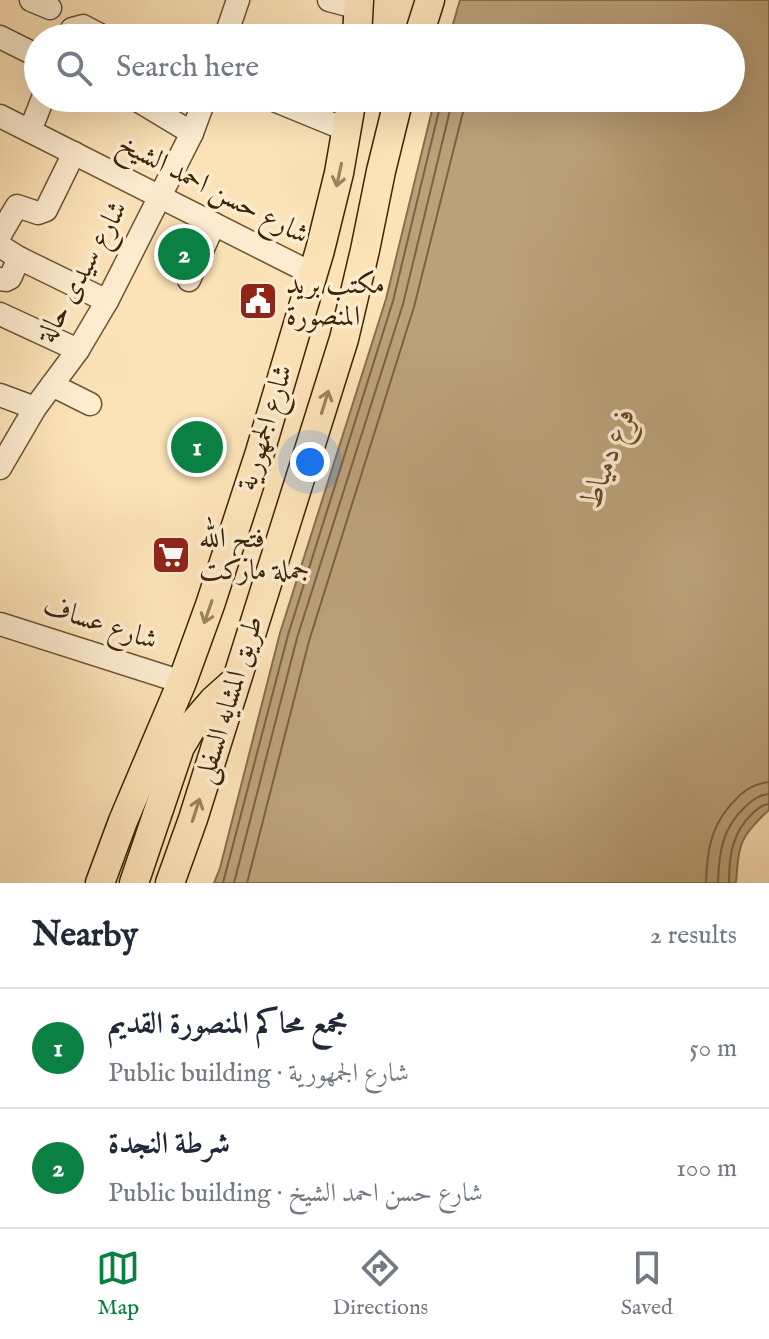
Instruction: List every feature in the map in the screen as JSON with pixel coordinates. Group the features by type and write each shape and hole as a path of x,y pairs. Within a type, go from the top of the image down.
{"main road":[{"path":"358,24 359,4"},
{"name":"شارع الجمهورية","path":"100,883 182,682 256,466 313,274 339,173 350,112"},
{"name":"طريق المشايه السفلى","path":"170,883 193,819 344,339 396,112"},
{"path":"134,883 180,747 195,722 236,680"}],"street":[{"path":"230,24 238,0"},
{"path":"329,0 359,4"},
{"path":"0,37 24,49"},
{"path":"30,131 37,112"},
{"path":"157,112 192,133"},
{"name":"شارع سيدى حالة","path":"0,468 35,408 78,350 107,301 200,112"},
{"path":"303,112 347,130"},
{"name":"شارع حسن احمد الشيخ","path":"0,116 313,274"},
{"path":"0,235 17,206 38,213 46,210 74,153"},
{"path":"189,280 214,224"},
{"path":"0,279 10,278 10,252 107,301"},
{"path":"0,314 78,350"},
{"path":"52,385 90,404"},
{"path":"0,395 35,408"},
{"name":"شارع عساف","path":"0,624 182,682"}],"water":[{"name":"فرع دمياط","path":"460,0 769,0 769,810 742,842 736,883 214,883 280,633 386,299 432,112 745,112 745,24 453,24"}],"place":[{"name":"شرطة النجدة","path":"184,254"},
{"name":"مكتب بريد المنصورة","path":"258,301"},
{"name":"مجمع محاكم المنصورة القديم","path":"197,447"},
{"name":"فتح الله جملة ماركت","path":"171,555"}]}
